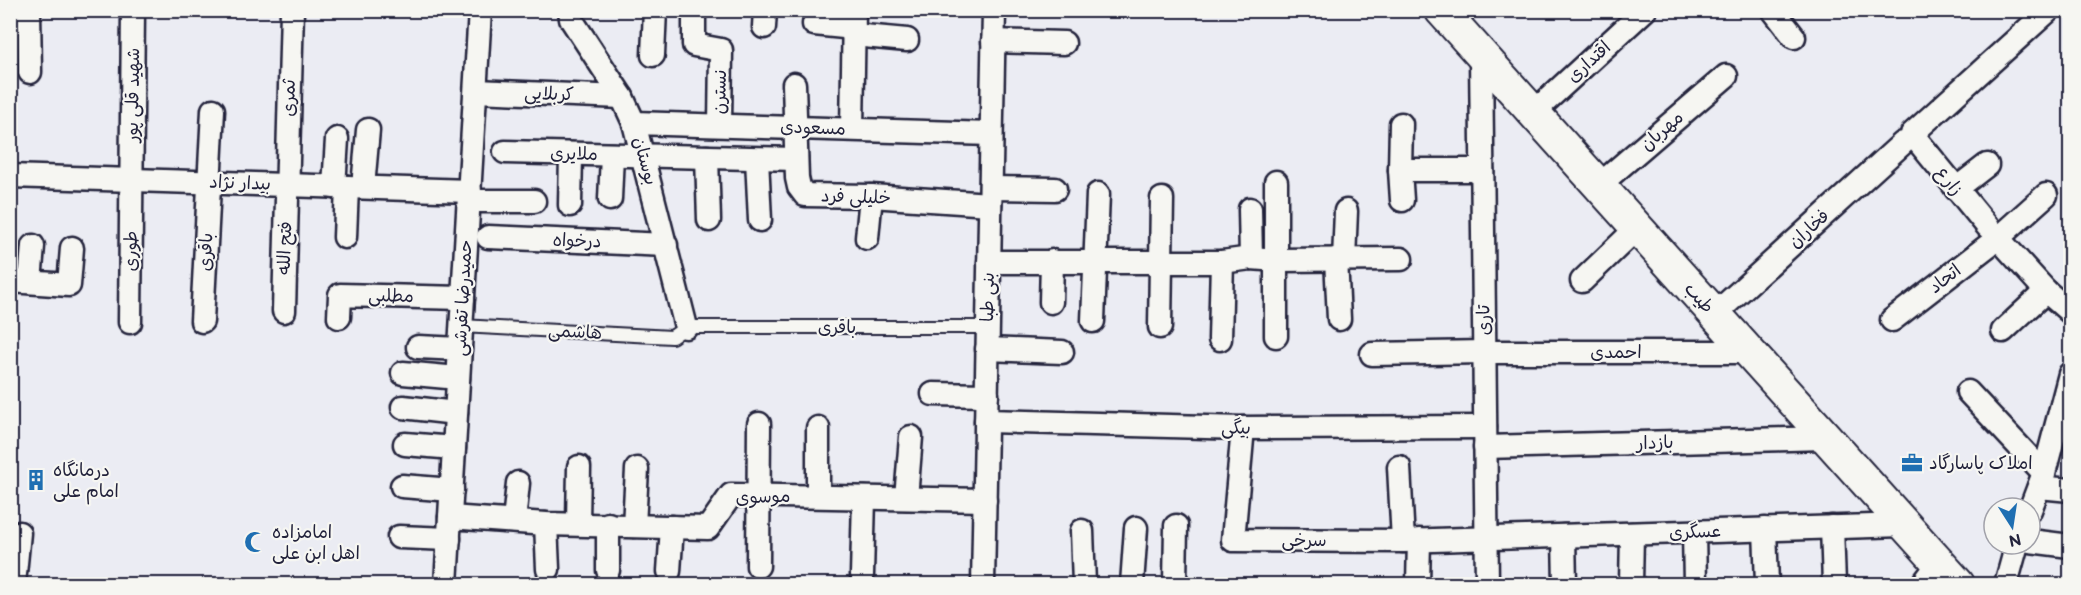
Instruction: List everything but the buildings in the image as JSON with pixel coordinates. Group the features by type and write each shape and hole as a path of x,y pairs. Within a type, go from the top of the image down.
{"main road":[{"name":"طیب","path":"1441,10 1903,525 1940,577"}],"street":[{"path":"29,10 30,72"},
{"name":"شهید قلی پور","path":"132,180 134,10"},
{"name":"ثمری","path":"287,185 292,10"},
{"name":"حمیدرضا تفرشی","path":"446,585 480,10"},
{"name":"بوستان","path":"570,10 571,19 622,97 634,123 686,327"},
{"path":"653,55 655,10"},
{"name":"نسترن","path":"694,10 694,45 721,50 720,124"},
{"name":"بنی طبا","path":"983,585 994,10"},
{"name":"اقتداری","path":"1533,113 1645,10"},
{"path":"1773,10 1794,37"},
{"name":"فخاران","path":"1714,315 1908,138 2038,14"},
{"path":"814,24 854,24 908,40"},
{"path":"852,129 854,24"},
{"path":"993,41 1064,43"},
{"name":"تاری","path":"1481,56 1487,585"},
{"name":"مهربان","path":"1598,186 1726,76"},
{"path":"643,156 796,159 797,128 794,84"},
{"name":"کربلایی","path":"476,91 622,97"},
{"name":"باقری","path":"202,321 213,110"},
{"name":"مسعودی","path":"634,123 991,134"},
{"path":"1401,124 1402,200"},
{"path":"345,237 348,187 368,130"},
{"name":"زارع","path":"1908,138 2046,291 2070,312"},
{"path":"337,139 348,187"},
{"name":"ملایری","path":"505,152 643,156"},
{"path":"570,205 571,154"},
{"path":"610,199 612,155"},
{"path":"707,157 709,220"},
{"path":"758,159 760,220"},
{"name":"خلیلی فرد","path":"796,159 799,187 805,195 990,196 1055,189"},
{"path":"1956,189 1987,165"},
{"path":"1400,170 1482,170"},
{"name":"بیدار نژاد","path":"10,176 348,187 534,201"},
{"name":"طوری","path":"130,322 132,180"},
{"path":"1276,182 1276,336"},
{"name":"فتح الله","path":"284,311 287,185"},
{"path":"1094,321 1098,194"},
{"name":"اتحاد","path":"1892,320 1993,233 2046,195"},
{"path":"867,238 871,196"},
{"path":"1160,327 1162,199"},
{"path":"1250,210 1251,258"},
{"path":"1339,319 1340,259 1346,211"},
{"path":"1582,280 1636,229"},
{"name":"درخواه","path":"488,237 666,245"},
{"path":"33,246 20,281 69,285 72,248"},
{"path":"989,262 1221,262 1251,258 1277,260 1401,259"},
{"path":"1051,302 1052,261"},
{"path":"1220,339 1221,262"},
{"path":"2002,331 2046,291"},
{"name":"مطلبی","path":"339,316 340,295 463,298"},
{"name":"احمدی","path":"1372,354 1484,352 1583,342 1748,352"},
{"path":"418,347 460,348"},
{"path":"987,349 1062,352"},
{"path":"403,373 458,378"},
{"path":"2036,496 2042,480 2070,374"},
{"path":"1968,392 2042,480 2070,490"},
{"path":"933,394 987,395"},
{"path":"403,407 456,413"},
{"name":"بیگی","path":"986,421 1485,437"},
{"path":"758,566 759,424"},
{"path":"818,428 818,496"},
{"name":"سرخی","path":"1243,429 1233,540 1486,539"},
{"path":"906,498 910,437"},
{"name":"بازدار","path":"1485,437 1825,438"},
{"path":"405,444 454,448"},
{"path":"578,523 579,467"},
{"path":"1399,467 1418,585"},
{"path":"634,526 637,469"},
{"path":"514,521 518,483"},
{"path":"402,486 452,490"},
{"name":"موسوی","path":"399,537 449,528 514,521 546,524 708,528 731,495 985,500"},
{"path":"862,575 864,498"},
{"path":"546,524 548,569"},
{"path":"608,524 608,570"},
{"name":"عسگری","path":"1486,539 1903,525"},
{"path":"1175,585 1176,526"},
{"path":"669,571 672,527"},
{"path":"1832,527 1834,585"},
{"path":"1132,585 1136,528"},
{"path":"1765,530 1767,585"},
{"path":"1082,531 1084,585"},
{"path":"1694,532 1695,585"},
{"path":"13,575 19,533"},
{"path":"1631,585 1632,534"},
{"path":"1564,536 1565,585"},
{"path":"2042,542 2070,546"},
{"path":"2006,585 2014,556"}],"lane":[{"name":"هاشمی","path":"461,326 672,337 686,327"},
{"name":"باقری","path":"686,327 988,327"}],"place":[{"name":"املاک پاسارگاد","path":"1912,463"},
{"name":"درمانگاه امام علی","path":"36,480"},
{"name":"امامزاده اهل ابن علی","path":"255,542"}]}
